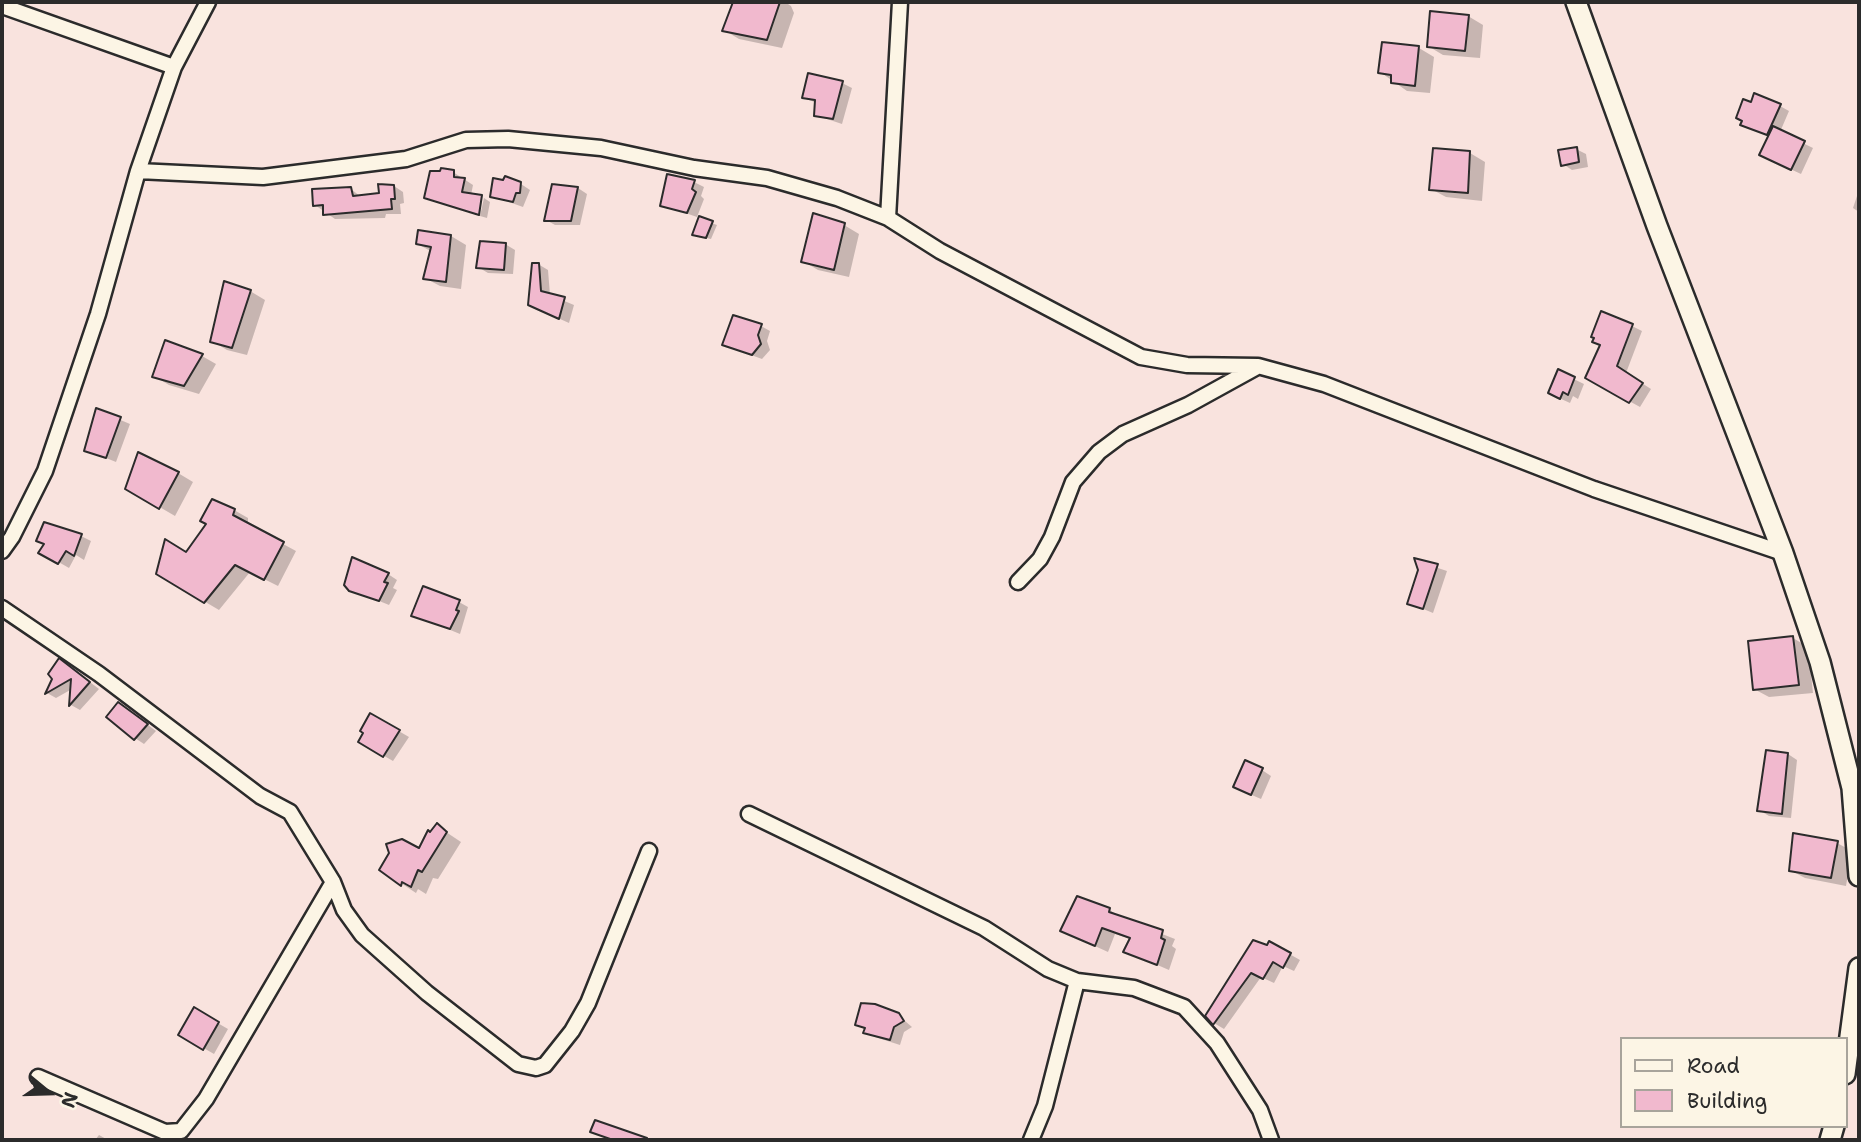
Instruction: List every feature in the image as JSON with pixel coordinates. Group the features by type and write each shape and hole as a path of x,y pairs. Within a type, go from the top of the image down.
{"street":[{"path":"2,551 12,537 44,471 98,314 138,171 174,66 208,2"},
{"path":"888,218 900,2"},
{"path":"1576,2 1657,226 1783,553 1820,662 1852,788 1859,876"},
{"path":"2,6 174,66"},
{"path":"138,171 263,177 406,159 466,140 508,139 601,148 767,178 837,198 888,218 940,251 1141,357 1187,365 1258,366 1324,384 1594,489 1783,553"},
{"path":"1018,582 1040,559 1052,537 1073,482 1099,453 1123,434 1188,405 1258,366"},
{"path":"2,608 138,703 260,796 290,812 333,882 344,910 371,944 475,1033 518,1064 536,1068 545,1065 588,1003 649,850"},
{"path":"1852,788 1859,766"},
{"path":"749,814 984,928 1048,969 1077,981 1134,988 1184,1007 1217,1043 1260,1110 1271,1140"},
{"path":"38,1077 165,1132 181,1131 206,1099 333,882"},
{"path":"1847,1059 1859,968"},
{"path":"1031,1140 1045,1106 1077,981"}],"building":[{"path":"733,2 780,2 767,40 722,31"},
{"path":"1430,11 1469,15 1465,51 1427,47"},
{"path":"1382,42 1419,46 1415,86 1391,83 1391,75 1378,73"},
{"path":"808,73 843,81 833,119 814,116 815,100 802,98"},
{"path":"1754,93 1781,104 1767,135 1740,125 1742,121 1736,118 1743,99 1751,102"},
{"path":"1773,126 1805,141 1791,170 1759,155"},
{"path":"1577,147 1579,162 1561,166 1558,150"},
{"path":"1433,148 1470,151 1468,193 1429,190"},
{"path":"441,168 454,170 454,177 465,178 462,192 482,195 479,215 424,198 430,171 440,171"},
{"path":"667,174 695,180 692,189 696,192 687,213 660,206"},
{"path":"505,176 521,182 520,193 516,193 513,202 490,197 493,178 503,180"},
{"path":"378,184 394,185 395,199 391,199 392,209 323,215 323,205 313,206 312,189 351,187 353,196 379,193"},
{"path":"552,184 578,187 571,221 544,221"},
{"path":"813,213 845,223 834,270 801,262"},
{"path":"699,216 713,221 706,238 692,235"},
{"path":"418,230 451,235 446,282 423,279 431,247 416,244"},
{"path":"480,241 506,243 504,270 476,268"},
{"path":"532,263 539,263 541,291 565,297 559,319 528,305"},
{"path":"224,281 251,290 232,348 210,342"},
{"path":"1601,311 1633,324 1617,366 1643,383 1629,403 1585,378 1600,345 1592,342 1594,338 1591,337"},
{"path":"733,315 762,324 758,335 761,344 752,355 722,345"},
{"path":"165,340 203,354 184,386 152,377"},
{"path":"1558,369 1575,377 1568,395 1563,392 1560,399 1548,393"},
{"path":"96,408 121,417 106,458 84,451"},
{"path":"138,452 179,472 159,509 125,489"},
{"path":"212,499 235,509 233,515 284,542 264,580 235,565 204,603 156,574 165,539 186,552 206,524 200,521"},
{"path":"44,522 82,534 74,556 66,551 58,564 38,553 44,544 36,541"},
{"path":"352,557 389,573 384,582 388,583 379,601 349,591 344,585"},
{"path":"1414,558 1438,564 1423,609 1407,604 1418,570"},
{"path":"423,586 460,600 456,610 459,611 450,629 411,616"},
{"path":"1793,636 1799,685 1753,690 1748,641"},
{"path":"59,658 90,682 69,706 71,679 45,694 52,679 48,674"},
{"path":"118,702 148,724 134,740 106,717"},
{"path":"370,713 400,730 383,757 358,742 363,733 360,731"},
{"path":"1766,750 1788,753 1782,814 1757,811"},
{"path":"1245,760 1263,768 1251,795 1233,787"},
{"path":"437,823 447,832 422,872 418,870 411,887 402,882 401,886 379,870 389,853 386,844 402,839 419,848 428,830 430,832"},
{"path":"1793,833 1838,841 1831,878 1789,871"},
{"path":"1077,896 1110,908 1109,912 1163,930 1161,938 1165,940 1157,965 1123,952 1130,938 1102,928 1095,946 1060,931"},
{"path":"1253,940 1267,945 1269,941 1291,953 1283,968 1273,962 1263,979 1251,973 1213,1025 1205,1016"},
{"path":"861,1003 875,1004 899,1013 904,1021 894,1027 890,1040 863,1033 865,1028 855,1025"},
{"path":"194,1007 219,1022 203,1050 178,1035"},
{"path":"595,1120 647,1140 613,1140 590,1132"}]}
